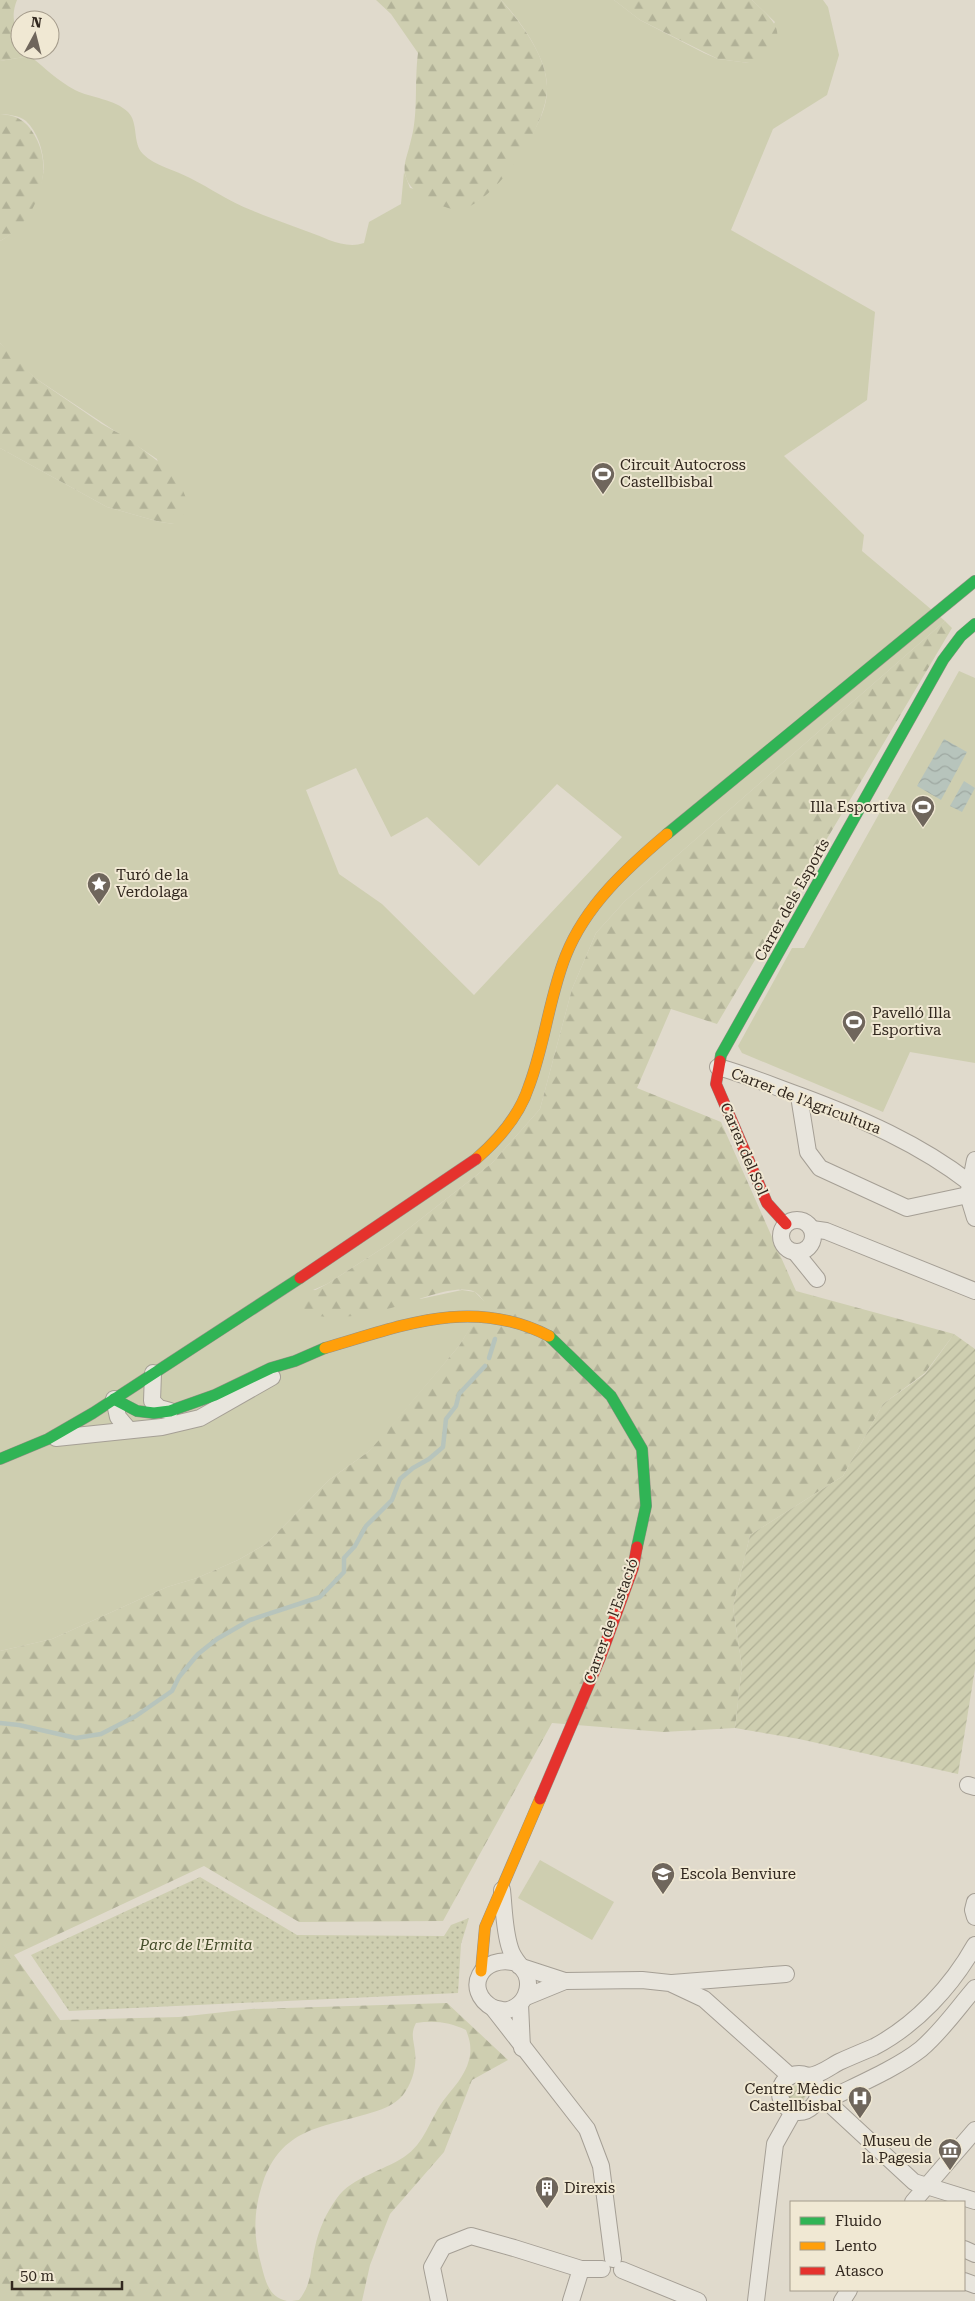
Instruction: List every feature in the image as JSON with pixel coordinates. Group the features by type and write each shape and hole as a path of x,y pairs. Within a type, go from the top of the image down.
{"street":[{"path":"0,1459 64,1430 114,1399 320,1266 468,1166 488,1149 506,1129 520,1108 529,1088 566,955 588,914 603,895 628,868 663,838 975,581"},
{"name":"Carrer dels Esports","path":"718,1067 727,1043 785,944 943,660 960,636 975,624"},
{"name":"Carrer de l'Agricultura","path":"718,1067 745,1074 867,1121 924,1153 971,1192"},
{"name":"Carrer del Sol","path":"718,1067 716,1084 745,1154 767,1203 786,1224"},
{"path":"799,1096 808,1152 820,1168 907,1208 971,1192"},
{"path":"975,1160 971,1192 975,1218"},
{"path":"816,1279 796,1252 785,1247 782,1242 782,1229 786,1224 800,1220 812,1229 826,1232 975,1291"},
{"path":"796,1252 808,1248 814,1236 812,1229"},
{"name":"Carrer de l'Estació","path":"114,1399 137,1411 170,1411 215,1395 271,1368 295,1361 322,1349 432,1318 484,1316 531,1327 554,1339 611,1396 642,1449 646,1506 633,1568 600,1658 485,1927 481,1972 478,1980 478,1990 481,1998 493,2008 522,2048 587,2129 601,2166 612,2266"},
{"name":"Carrer de l'Estació","path":"47,1438 162,1428 200,1418 239,1398 295,1361"},
{"path":"153,1374 152,1401 160,1408 170,1411"},
{"path":"114,1399 118,1417 129,1430"},
{"name":"Carrer de l'Estació","path":"502,1890 509,1947 518,1965 525,1972 528,1985 523,2000 522,2048"},
{"path":"975,1902 973,1910 975,1917"},
{"path":"975,1945 957,1974 906,2026 874,2046 837,2063 817,2075 808,2076 802,2074 790,2076 781,2085 779,2092 783,2104 793,2112 805,2112 817,2100 906,2059 920,2049 954,2015 975,1988"},
{"path":"481,1972 491,1963 504,1960 565,1981 642,1980 670,1983 786,1974"},
{"path":"493,2008 507,2010 523,2000 565,1981"},
{"path":"670,1983 704,1999 790,2076"},
{"path":"808,2076 834,2108 914,2182 932,2181 975,2201"},
{"path":"756,2301 775,2144 793,2112"},
{"path":"915,2201 975,2130"},
{"path":"932,2181 952,2168 975,2145"},
{"path":"439,2301 432,2267 443,2247 471,2236 581,2269 612,2266 698,2301"},
{"path":"571,2301 581,2269"}],"green space":[{"path":"0,0 17,0 15,10 10,10 10,59 0,61"},
{"path":"376,0 501,0 524,29 537,51 546,74 547,86 540,119 520,156 507,173 479,200 466,208 457,210 438,204 414,190 406,179 406,159 413,133 418,53 391,14"},
{"path":"501,0 614,0 640,20 704,53 718,59 749,63 775,22 752,0 823,0 828,7 839,55 827,95 773,129 731,230 875,312 867,400 784,456 864,535 862,551 945,621 625,901 596,933 572,989 540,1109 492,1163 389,1244 327,1284 313,1290 420,1299 462,1290 475,1292 486,1303 459,1346 380,1440 368,1452 329,1480 266,1544 238,1560 197,1578 167,1587 52,1639 0,1651 0,448 107,507 160,522 174,524 157,459 35,378 0,343 0,241 22,222 28,213 38,194 44,168 38,139 31,126 21,118 0,114 0,61 35,60 75,90 110,101 123,108 131,117 138,144 143,154 159,165 190,178 235,203 260,214 329,240 355,245 364,243 369,222 401,204 404,172 410,188 478,201 513,163 536,127 547,95 546,75 537,52 524,29","holes":["356,768 391,837 427,817 479,866 557,784 622,837 474,995 382,904 339,874 306,790"]},
{"path":"614,0 752,0 773,22 777,35 776,43 763,62 749,63 718,59 640,20"},
{"path":"0,114 22,120 30,128 41,152 43,166 42,181 32,210 23,223 0,241"},
{"path":"0,343 35,378 102,424 129,439 169,470 179,481 186,498 185,513 174,524 160,522 107,507 0,448"},
{"path":"945,621 952,628 717,1024 671,1009 637,1088 721,1122 796,1291 954,1334 925,1373 883,1404 843,1476 750,1535 733,1607 742,1667 735,1728 663,1732 552,1723 443,1921 299,1922 204,1866 14,1955 60,2020 179,2017 251,2009 447,2003 508,2060 472,2080 444,2152 390,2214 370,2265 362,2301 292,2301 299,2300 307,2287 319,2234 326,2215 337,2198 359,2179 396,2162 411,2151 422,2138 443,2101 462,2077 469,2060 469,2037 466,2030 448,2023 416,2023 413,2034 415,2063 413,2075 403,2095 395,2102 377,2111 304,2133 281,2151 271,2164 263,2182 258,2202 255,2221 256,2241 268,2286 280,2299 287,2301 0,2301 0,1651 52,1639 167,1587 197,1578 238,1560 266,1544 329,1480 368,1452 380,1439 459,1346 485,1303 475,1292 460,1290 441,1293 367,1314 325,1317 299,1311 300,1298 327,1284 389,1244 492,1163 540,1109 572,989 596,933 625,901"},
{"name":"Illa Esportiva","path":"959,671 975,678 975,1063 910,1052 883,1112 742,1053 738,1046 792,948 804,948"},
{"path":"954,1334 975,1349 975,1669 958,1774 799,1739 735,1728 742,1667 733,1607 750,1535 843,1476 883,1404 925,1374"},
{"path":"540,1860 614,1902 592,1940 518,1898"},
{"name":"Parc de l'Ermita","path":"200,1877 297,1935 444,1936 451,1925 469,1918 461,1944 458,1993 69,2011 31,1955"},
{"path":"797,2085 803,2088 806,2094 803,2100 797,2103 791,2100 788,2094 791,2088"}],"water":[{"path":"944,739 967,752 941,800 917,786"},
{"path":"964,781 975,788 962,812 950,806"}],"waterway":[{"path":"489,1358 495,1339"},
{"path":"0,1723 19,1725 76,1738 101,1734 136,1716 172,1691 179,1677 198,1654 217,1639 250,1620 320,1597 344,1572 344,1558 355,1546 366,1526 392,1500 400,1479 443,1447 446,1419 456,1406 459,1394 485,1366"}],"traffic: fast":[{"path":"667,834 975,581"},
{"path":"720,1061 721,1055 943,660 961,636 975,624"},
{"path":"0,1459 48,1439 93,1413 300,1278"},
{"path":"549,1336 611,1396 642,1449 646,1506 637,1547"},
{"path":"114,1399 137,1411 154,1413 170,1411 215,1395 271,1368 295,1361 325,1348"}],"traffic: slow":[{"path":"476,1159 507,1126 525,1096 539,1054 560,971 574,937 609,888 667,834"},
{"path":"325,1348 409,1324 464,1316 492,1318 520,1324 549,1336"},
{"path":"481,1971 485,1927 540,1799"}],"traffic: jam":[{"path":"720,1061 716,1084 767,1203 786,1224"},
{"path":"300,1278 476,1159"},
{"path":"540,1799 600,1658 633,1568 637,1547"}],"place":[{"name":"Circuit Autocross Castellbisbal","path":"603,495"},
{"name":"Illa Esportiva","path":"923,828"},
{"name":"Turó de la Verdolaga","path":"99,905"},
{"name":"Pavelló Illa Esportiva","path":"854,1043"},
{"name":"Escola Benviure","path":"663,1895"},
{"name":"Centre Mèdic Castellbisbal","path":"860,2119"},
{"name":"Museu de la Pagesia","path":"950,2171"},
{"name":"Direxis","path":"547,2209"}]}
